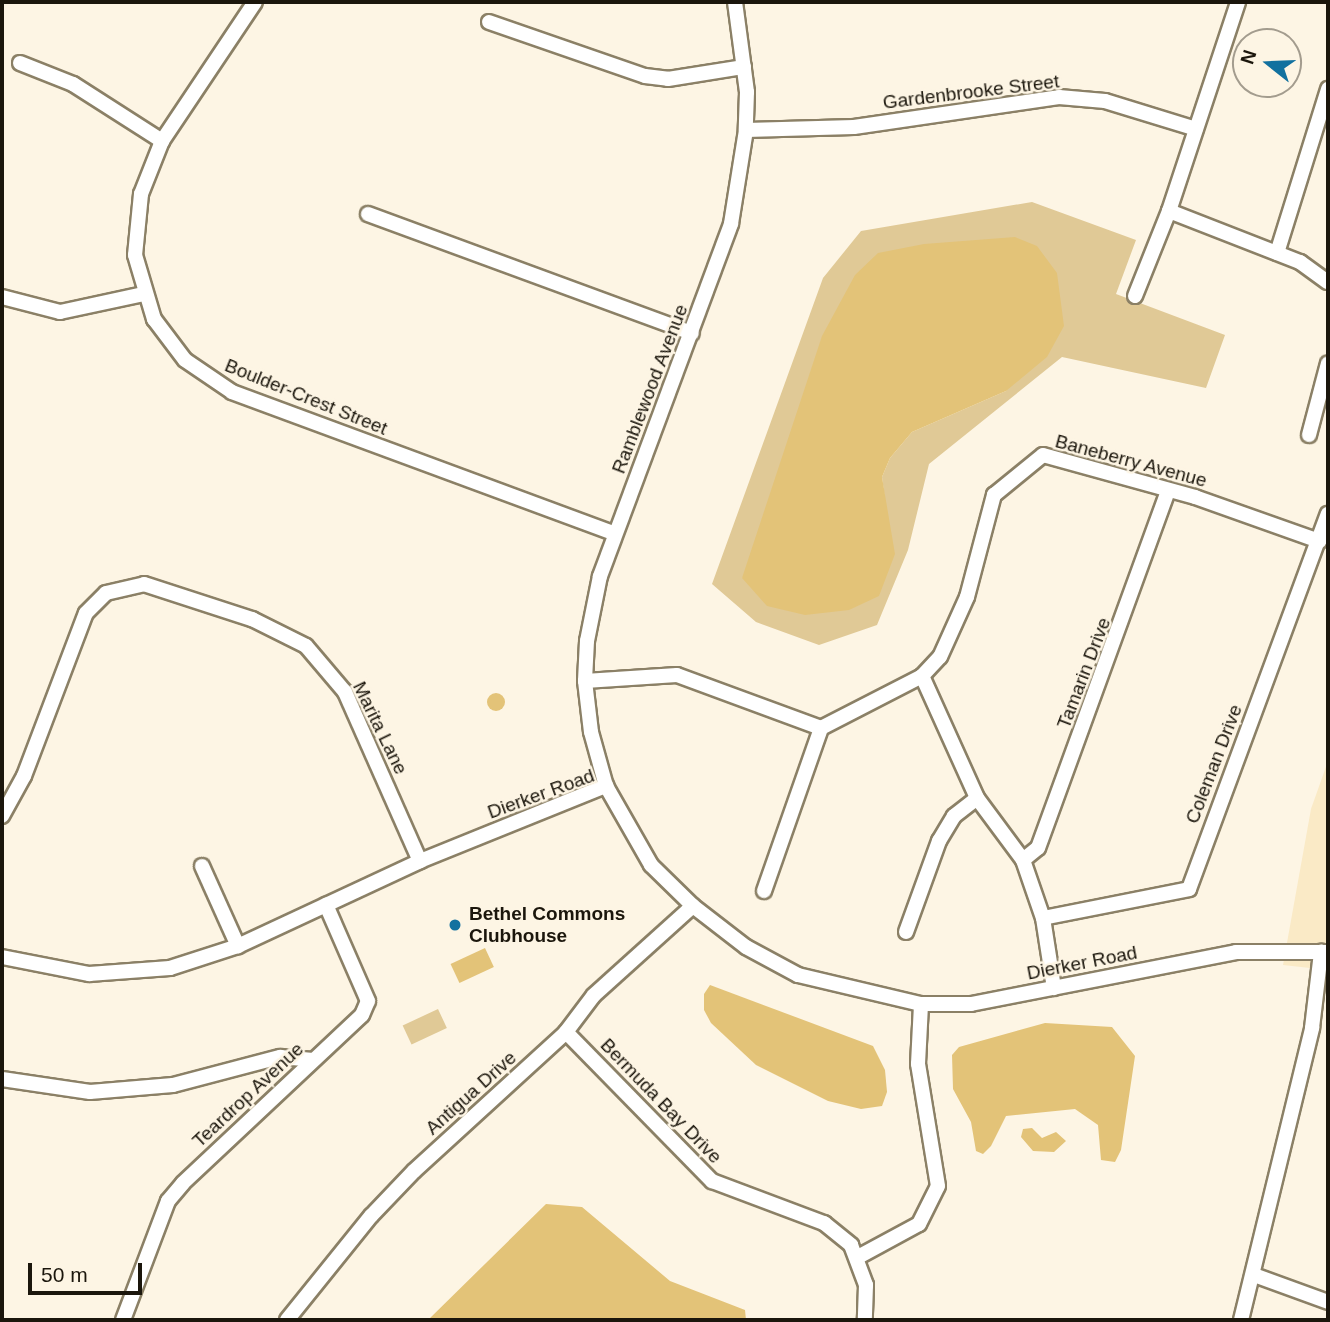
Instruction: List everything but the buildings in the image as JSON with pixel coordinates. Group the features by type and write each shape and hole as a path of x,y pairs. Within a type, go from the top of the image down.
{"street":[{"name":"Boulder-Crest Street","path":"255,2 162,141 150,165 135,225 135,255 143,294 154,319 186,360 232,392 615,534"},
{"name":"Ramblewood Avenue","path":"606,786 591,732 585,681 587,640 600,576 731,224 746,130 744,67 735,2"},
{"path":"1135,296 1169,211 1237,2"},
{"path":"489,22 645,76 668,79 744,67"},
{"path":"20,63 74,84 162,141"},
{"path":"1278,253 1328,89"},
{"name":"Gardenbrooke Street","path":"746,130 855,127 1059,97 1105,101 1196,129"},
{"path":"1169,211 1278,253 1328,282"},
{"path":"368,214 692,333"},
{"path":"2,297 60,312 143,294"},
{"path":"1309,435 1328,363"},
{"name":"Baneberry Avenue","path":"821,728 922,676 940,657 967,597 995,495 1043,455 1167,493 1195,497 1319,541"},
{"name":"Tamarin Drive","path":"1023,860 1038,848 1167,493"},
{"name":"Coleman Drive","path":"1043,918 1189,889 1328,514"},
{"name":"Marita Lane","path":"2,816 24,776 79,627 95,603 120,587 144,584 168,589 252,619 306,646 345,692 420,861"},
{"path":"585,681 677,676 821,728 764,891"},
{"path":"922,676 977,798 1023,860 1043,918 1054,988"},
{"name":"Dierker Road","path":"2,957 48,969 128,975 170,968 238,946 420,861 606,786 651,866 693,906 746,947 798,975 921,1004 971,1004 1236,952 1325,952"},
{"path":"906,932 939,841 954,816 977,798"},
{"path":"202,866 238,946"},
{"name":"Teardrop Avenue","path":"123,1320 168,1201 362,1015 368,1001 326,905"},
{"name":"Antigua Drive","path":"287,1320 371,1216 414,1171 566,1032 594,995 693,906"},
{"path":"1241,1320 1312,1028 1325,952"},
{"path":"865,1320 866,1285 858,1257 919,1224 939,1186 918,1064 921,1004"},
{"name":"Bermuda Bay Drive","path":"566,1032 712,1181 824,1223 858,1257"},
{"path":"2,1079 89,1092 173,1085 280,1057 313,1060"},
{"path":"1254,1275 1328,1302"}],"shaded area":[{"path":"1032,202 1136,240 1116,294 1225,335 1206,388 1062,357 929,464 908,550 877,625 819,645 756,622 712,584 823,278 861,231","holes":["1057,273 1006,391 912,432 890,458 882,477 886,507 742,578"]},
{"path":"1015,237 1037,246 1057,273 1064,326 1047,357 1006,391 912,432 890,458 882,477 895,554 879,596 849,610 805,615 767,606 742,578 822,336 855,275 878,253 924,244"},
{"path":"496,693 502,696 505,702 502,708 496,711 490,708 487,702 490,696"},
{"path":"1328,761 1328,970 1283,965 1311,809"},
{"path":"485,948 494,967 459,983 451,964"},
{"path":"710,985 873,1046 885,1070 887,1092 882,1106 861,1109 828,1101 756,1065 711,1023 704,1010 704,994"},
{"path":"438,1009 447,1028 412,1045 403,1025"},
{"path":"1045,1023 1112,1027 1135,1056 1121,1150 1115,1162 1101,1160 1098,1125 1075,1109 1006,1116 991,1146 983,1154 976,1151 971,1122 953,1089 952,1055 959,1047"},
{"path":"1032,1128 1042,1138 1056,1132 1066,1141 1054,1152 1033,1151 1021,1137 1023,1129"},
{"path":"546,1204 582,1207 670,1281 745,1310 746,1320 428,1320"}],"place":[{"name":"Bethel Commons Clubhouse","path":"455,925"}]}
